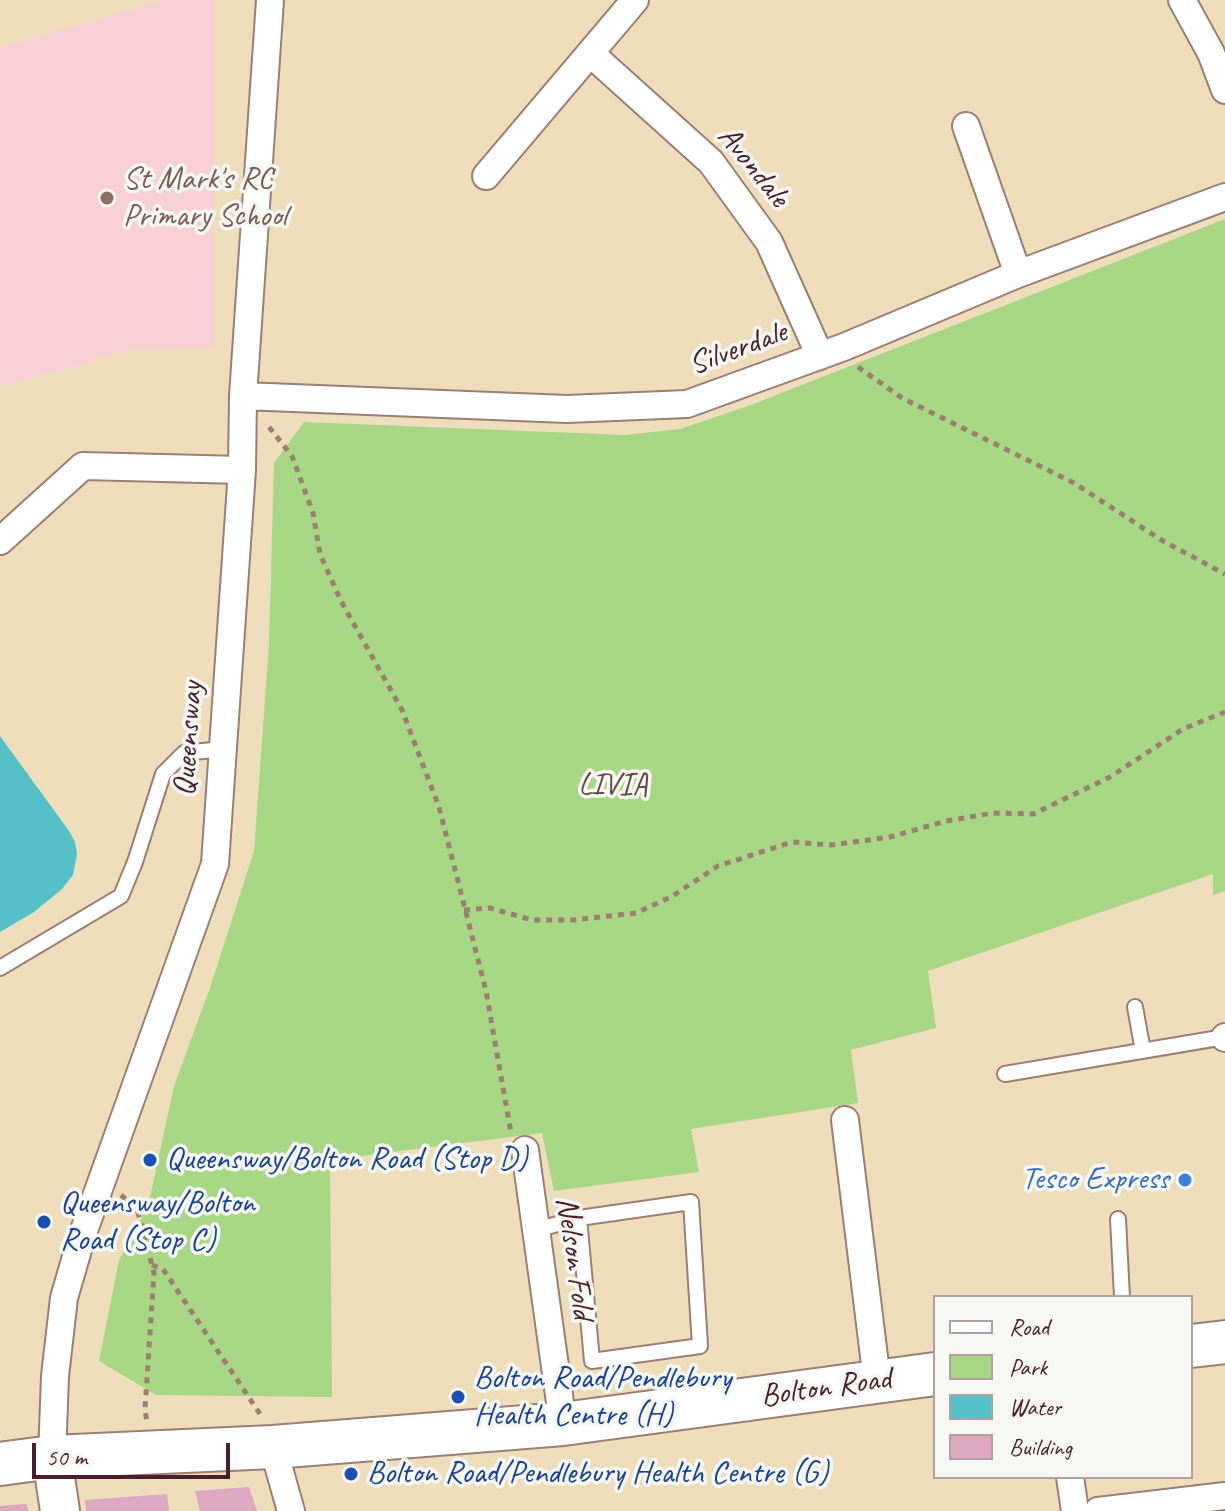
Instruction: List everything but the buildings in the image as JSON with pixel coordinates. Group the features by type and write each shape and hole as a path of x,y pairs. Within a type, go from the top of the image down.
{"main road":[{"path":"1193,1346 1225,1342"},
{"name":"Bolton Road","path":"0,1464 52,1457 273,1447 563,1424 933,1374"},
{"path":"52,1457 60,1511"}],"street":[{"name":"Queensway","path":"52,1457 55,1376 64,1298 102,1178 215,864 270,0"},
{"path":"486,176 635,0"},
{"path":"1182,0 1211,53 1225,90"},
{"name":"Avondale","path":"590,53 711,162 769,242 832,351"},
{"path":"966,126 1018,274"},
{"name":"Silverdale","path":"243,396 567,409 687,404 832,351 1018,274 1225,197"},
{"path":"0,541 83,466 242,470"},
{"path":"845,1120 877,1381"},
{"name":"Nelson Fold","path":"525,1150 563,1424"},
{"path":"273,1447 291,1511"},
{"path":"1070,1479 1075,1511"},
{"path":"1098,1511 1225,1496"}],"lane":[{"path":"0,968 121,896 163,774 184,753 222,749"},
{"path":"1135,1007 1143,1051"},
{"path":"1005,1074 1225,1038"},
{"path":"536,1230 579,1218 691,1202 700,1346 592,1361 579,1218"},
{"path":"1118,1219 1122,1295"}],"path":[{"path":"832,351 902,398 1074,483 1163,541 1225,574"},
{"path":"243,396 292,456 313,513 320,554 341,601 402,710 439,807 486,991 514,1150 525,1150"},
{"path":"464,910 490,908 532,920 573,920 636,913 671,897 718,866 792,842 831,845 890,837 946,821 993,813 1033,814 1110,777 1183,729 1225,712"},
{"path":"102,1178 137,1209 154,1273 145,1409 150,1451"},
{"path":"152,1264 163,1269 209,1341 257,1406 273,1447"}],"shaded area":[{"name":"St Mark's RC Primary School","path":"164,0 213,0 214,348 122,351 82,365 0,386 0,48"}],"green space":[{"name":"LIVIA","path":"1225,219 1225,891 1213,895 1213,874 928,971 936,1028 851,1050 858,1103 691,1129 699,1172 554,1191 542,1133 330,1160 332,1397 156,1395 99,1361 119,1260 148,1206 174,1086 210,988 254,851 269,645 274,463 304,422 625,435 680,429 751,405"}],"water":[{"path":"0,736 69,831 77,854 73,875 62,889 34,912 0,932"}],"place":[{"name":"St Mark's RC Primary School","path":"107,198"},
{"name":"Queensway/Bolton Road (Stop D)","path":"150,1160"},
{"name":"Tesco Express","path":"1185,1180"},
{"name":"Queensway/Bolton Road (Stop C)","path":"44,1222"},
{"name":"Bolton Road/Pendlebury Health Centre (H)","path":"458,1397"},
{"name":"Bolton Road/Pendlebury Health Centre (G)","path":"351,1474"}]}
